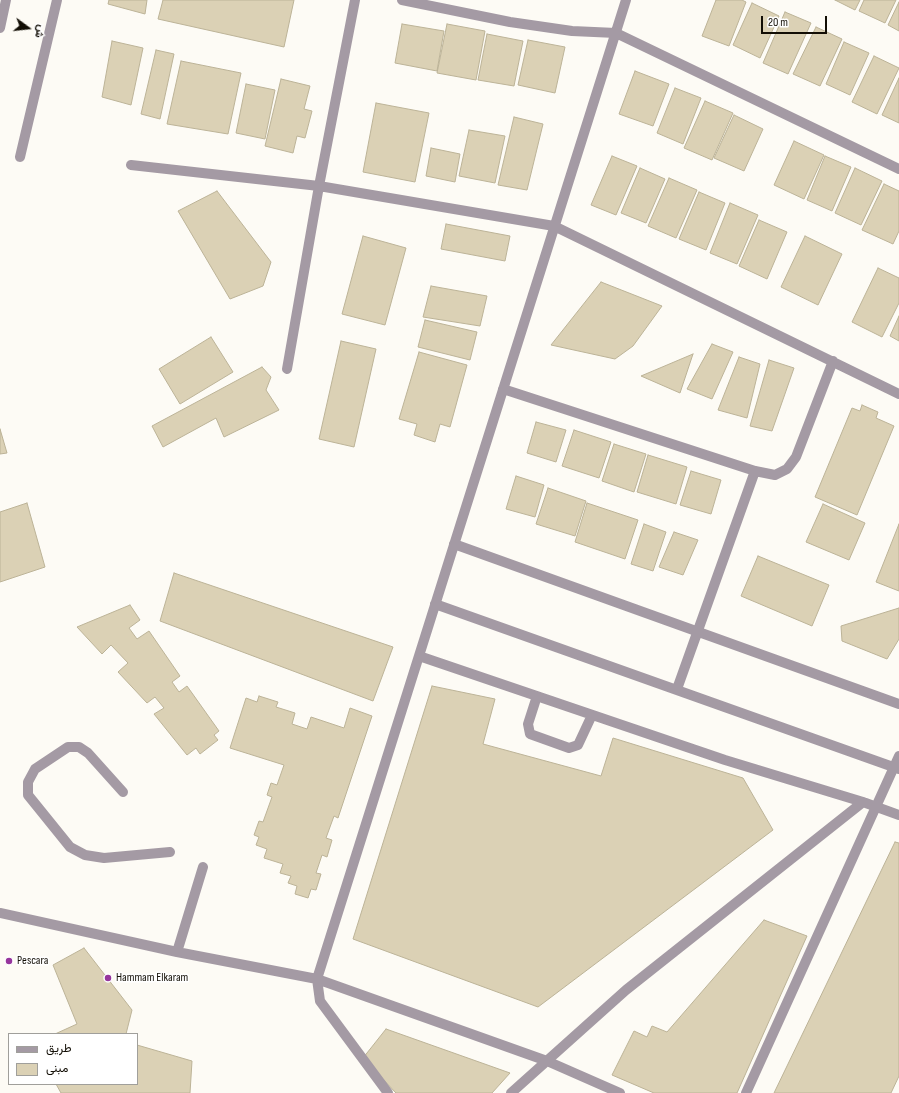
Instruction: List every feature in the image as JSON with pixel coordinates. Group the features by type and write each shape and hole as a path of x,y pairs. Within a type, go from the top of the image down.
{"street":[{"path":"0,28 6,0"},
{"path":"20,157 57,0"},
{"path":"287,369 319,186 355,0"},
{"path":"402,0 518,23 572,31 616,33 899,169"},
{"path":"388,1093 320,1002 317,978 626,0"},
{"path":"131,165 319,186 554,226 899,394"},
{"path":"504,389 755,471 775,475 787,470 796,457 833,361"},
{"path":"677,690 755,471"},
{"path":"454,544 698,630 899,704"},
{"path":"435,604 897,768"},
{"path":"419,656 725,760 864,802 899,816"},
{"path":"537,696 528,724 530,734 569,748 578,745 592,715"},
{"path":"123,792 88,753 79,747 68,747 35,769 28,782 28,795 70,847 85,855 104,858 170,852"},
{"path":"746,1093 876,806 897,768 899,756"},
{"path":"511,1093 626,990 864,802"},
{"path":"177,952 203,867"},
{"path":"0,913 177,952 317,978 547,1061 620,1093"}],"building":[{"path":"109,0 147,0 145,14 108,4"},
{"path":"163,0 294,0 284,47 158,19"},
{"path":"716,0 742,0 746,2 729,46 702,36"},
{"path":"835,0 860,0 855,10"},
{"path":"864,0 896,0 885,23 859,11"},
{"path":"899,2 899,31 888,25"},
{"path":"752,3 779,16 760,58 733,45"},
{"path":"785,12 811,23 788,74 763,63"},
{"path":"402,24 444,31 437,71 395,63"},
{"path":"447,24 485,31 476,80 437,73"},
{"path":"816,27 842,39 820,86 793,74"},
{"path":"487,34 523,41 514,86 478,80"},
{"path":"528,40 565,47 555,93 518,85"},
{"path":"112,41 143,48 131,105 102,97"},
{"path":"844,42 869,53 850,95 826,84"},
{"path":"156,50 174,54 160,119 141,114"},
{"path":"874,56 899,68 877,114 852,102"},
{"path":"181,61 241,73 228,134 167,124"},
{"path":"635,71 669,84 653,126 619,114"},
{"path":"899,78 899,123 882,115"},
{"path":"281,79 310,86 304,109 312,111 305,138 297,136 293,153 265,146"},
{"path":"246,84 275,90 265,139 236,133"},
{"path":"675,88 701,98 683,144 657,133"},
{"path":"705,101 733,113 712,160 684,148"},
{"path":"376,103 429,113 415,182 363,172"},
{"path":"734,115 763,129 744,171 714,158"},
{"path":"514,117 543,124 527,190 498,185"},
{"path":"469,130 505,136 495,183 459,176"},
{"path":"794,141 824,155 804,199 774,185"},
{"path":"431,148 460,154 455,182 426,176"},
{"path":"612,156 637,166 616,215 591,205"},
{"path":"825,156 851,167 832,211 807,200"},
{"path":"640,168 665,179 646,223 621,213"},
{"path":"855,168 882,181 861,225 835,213"},
{"path":"669,178 697,190 676,238 648,226"},
{"path":"884,184 899,191 899,231 893,244 862,230"},
{"path":"217,191 271,262 263,286 230,299 178,211"},
{"path":"699,192 725,203 706,250 679,239"},
{"path":"730,203 758,215 737,264 710,253"},
{"path":"759,220 787,232 767,279 739,266"},
{"path":"446,224 510,236 505,261 441,249"},
{"path":"363,236 406,248 385,325 342,314"},
{"path":"805,236 842,254 818,305 781,287"},
{"path":"878,268 899,278 899,303 882,337 852,322"},
{"path":"601,282 662,306 633,346 615,359 551,345"},
{"path":"431,286 487,296 480,326 423,317"},
{"path":"899,316 899,341 890,336"},
{"path":"425,320 477,332 470,360 418,347"},
{"path":"211,337 233,372 180,404 159,369"},
{"path":"341,341 376,349 354,447 319,439"},
{"path":"712,344 733,352 712,399 687,389"},
{"path":"419,352 467,365 450,427 440,424 435,442 414,435 417,424 399,419"},
{"path":"693,354 680,393 641,376"},
{"path":"739,357 760,364 747,418 718,410"},
{"path":"769,360 794,368 772,431 750,426"},
{"path":"262,367 271,377 266,390 279,410 224,437 216,418 163,447 152,426"},
{"path":"862,405 878,412 876,418 894,426 857,515 815,497 852,408 860,411"},
{"path":"536,422 566,430 556,462 527,453"},
{"path":"0,429 7,453 0,454"},
{"path":"574,430 611,442 599,478 562,466"},
{"path":"614,444 646,454 634,492 602,481"},
{"path":"648,455 687,467 676,504 637,492"},
{"path":"691,471 721,480 711,514 680,505"},
{"path":"516,476 544,485 535,517 506,509"},
{"path":"548,488 586,501 575,536 536,524"},
{"path":"27,503 45,567 0,582 0,512"},
{"path":"587,503 638,520 625,559 575,542"},
{"path":"823,504 865,523 849,560 806,542"},
{"path":"644,524 666,532 653,571 631,564"},
{"path":"899,524 899,591 876,582"},
{"path":"674,532 698,540 683,575 659,567"},
{"path":"758,556 829,585 812,626 741,596"},
{"path":"174,573 393,647 373,701 160,621"},
{"path":"130,605 140,620 129,628 137,639 149,631 180,676 172,682 179,692 187,686 219,731 214,735 218,740 200,754 196,748 187,755 154,714 164,708 155,697 147,703 118,672 128,663 111,645 102,654 77,627"},
{"path":"899,608 899,639 887,659 842,641 841,626"},
{"path":"432,686 495,699 483,744 601,776 613,738 743,778 773,830 538,1007 353,939"},
{"path":"259,696 278,702 276,707 295,713 292,724 307,729 311,717 344,728 350,708 372,716 338,818 334,816 326,838 332,840 327,857 322,855 316,873 321,874 316,890 311,889 308,898 295,894 297,886 288,883 291,876 280,873 283,864 264,858 267,849 256,845 259,837 254,835 259,821 263,822 272,797 267,795 271,783 277,785 284,765 230,748 246,698 257,702"},
{"path":"895,842 899,843 899,1076 891,1093 774,1093"},
{"path":"764,920 807,936 737,1093 654,1093 612,1075 634,1031 647,1037 652,1026 667,1032"},
{"path":"84,948 132,1010 126,1033 57,1033 77,1024 53,965"},
{"path":"386,1029 510,1073 492,1093 396,1093 363,1058"},
{"path":"138,1045 192,1061 190,1093 61,1093 57,1085 138,1085"}],"place":[{"name":"Pescara","path":"9,961"},
{"name":"Hammam Elkaram","path":"108,978"}]}
